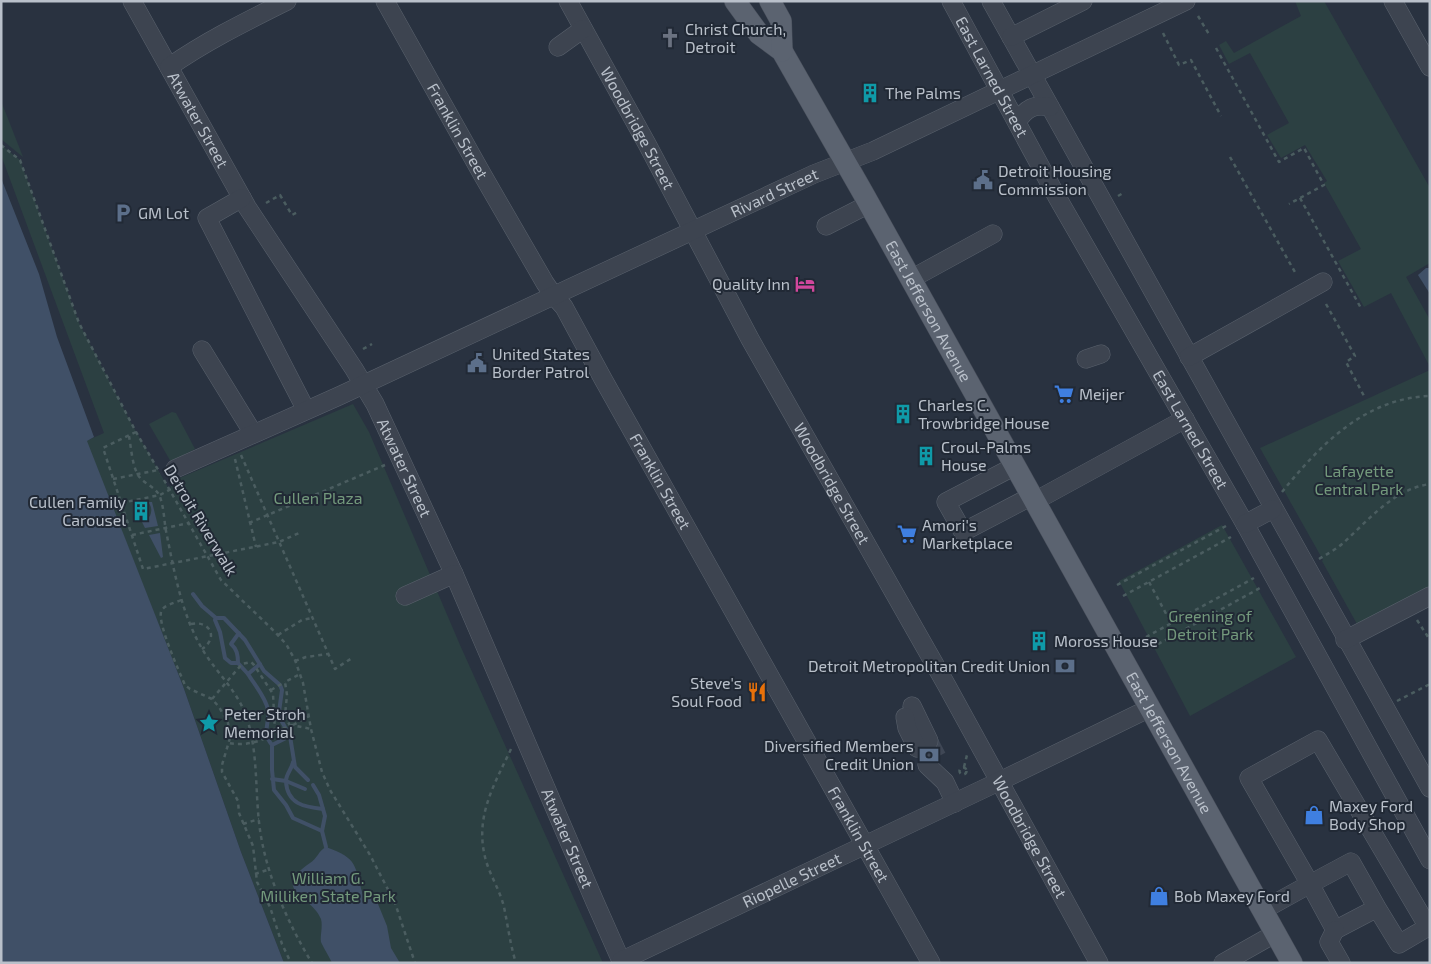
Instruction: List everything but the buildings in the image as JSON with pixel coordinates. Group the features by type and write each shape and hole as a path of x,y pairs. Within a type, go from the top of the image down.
{"main road":[{"name":"East Jefferson Avenue","path":"735,1 759,34 782,52 869,204 1292,963"},
{"name":"East Jefferson Avenue","path":"770,1 781,21 782,52"}],"street":[{"name":"Atwater Street","path":"132,1 242,198 363,384 394,443 454,574 594,902 622,962"},
{"path":"169,67 254,17 287,1"},
{"name":"Franklin Street","path":"386,1 482,174 554,296 564,307 931,963"},
{"name":"Woodbridge Street","path":"568,1 750,339 942,677 1099,963"},
{"name":"East Larned Street","path":"951,1 1062,205 1245,524 1430,860"},
{"name":"East Larned Street","path":"991,1 1430,788"},
{"path":"1011,37 1083,1"},
{"name":"Rivard Street","path":"173,473 253,433 554,296 692,230 814,174 873,151 1186,1"},
{"path":"1393,1 1430,67"},
{"path":"558,47 584,29"},
{"path":"1017,122 1022,114 1031,107 1050,107"},
{"path":"242,198 207,218 306,410"},
{"path":"826,226 869,204"},
{"path":"910,279 993,234"},
{"path":"1189,357 1323,282"},
{"path":"202,350 253,433"},
{"path":"1015,466 946,502 963,532 1033,499 1185,419"},
{"path":"1245,524 1274,509"},
{"path":"405,596 454,574"},
{"path":"1346,640 1430,596"},
{"name":"Riopelle Street","path":"622,962 1150,708"},
{"path":"908,712 906,728 923,744"},
{"path":"1263,910 1310,884 1351,862 1376,908 1399,944 1428,927 1318,740 1249,778 1310,884 1336,930"},
{"path":"932,761 957,802"},
{"path":"1341,963 1330,942 1336,930 1376,908"},
{"path":"1223,963 1276,933"}],"path":[{"path":"1198,16 1210,36"},
{"path":"1163,33 1179,65 1191,60 1221,116"},
{"path":"1216,48 1279,162 1304,148 1324,185 1289,204"},
{"name":"Detroit Riverwalk","path":"1,145 20,160 79,323 136,432 173,473 170,489 206,557 221,580 286,644 295,661 303,683 311,729 326,781 370,855 395,903 415,963"},
{"path":"1230,157 1296,274"},
{"path":"1117,197 1125,192"},
{"path":"266,202 280,194 292,215 298,212"},
{"path":"1300,198 1362,310"},
{"path":"1326,304 1355,356 1346,362 1364,396"},
{"path":"363,349 372,344"},
{"path":"1282,492 1302,467 1358,418 1395,400 1430,396"},
{"path":"136,432 103,448 144,569 279,542 299,533"},
{"path":"129,436 137,474 160,495 172,563 191,624 202,649 236,695 245,712 253,742 258,819 270,869 286,914 297,938 312,963"},
{"path":"226,461 241,454 335,669 352,658"},
{"path":"235,458 256,547"},
{"path":"250,523 385,465"},
{"path":"113,479 137,474 173,473 170,489 160,495 121,503"},
{"path":"1320,560 1393,499 1405,492 1430,484"},
{"path":"1425,485 1430,490"},
{"path":"132,535 189,523"},
{"path":"1117,585 1226,526"},
{"path":"1123,596 1232,537"},
{"path":"1146,638 1254,578"},
{"path":"1149,582 1172,624"},
{"path":"1151,648 1260,588"},
{"path":"182,600 165,607 161,612 162,625 185,685 212,699 228,723 229,743 222,765 222,772 238,801 239,813 253,846 255,874 270,906 282,944 291,963"},
{"path":"1410,607 1430,640"},
{"path":"278,635 302,620 312,618"},
{"path":"191,624 198,623 206,626 210,632 212,637 208,645 202,649"},
{"path":"295,661 306,657 328,654"},
{"path":"212,699 237,669 249,661 254,665 271,691 275,732"},
{"path":"271,691 300,674"},
{"path":"285,682 287,695 285,715 291,726"},
{"path":"1386,709 1430,684"},
{"path":"229,743 246,745 291,726 309,716"},
{"path":"291,726 311,729"},
{"path":"511,748 483,816 483,840 485,858 504,906 510,946 516,963"},
{"path":"964,768 968,752"},
{"path":"244,824 258,819"},
{"path":"255,874 270,869"}],"green space":[{"path":"1295,1 1324,1 1430,188 1430,263 1406,277 1430,320 1430,367 1391,293 1364,307 1338,261 1361,249 1324,183 1327,181 1305,145 1281,158 1267,135 1289,123 1250,53 1229,64 1219,45 1226,41 1234,53 1301,16"},
{"path":"1,101 23,157 1,139"},
{"path":"1,145 20,160 79,323 130,421 169,489 175,480 353,404 369,432 460,645 603,963 284,963 241,852 183,686 86,441 104,433 1,155"},
{"name":"Lafayette Central Park","path":"1430,370 1430,587 1357,624 1260,448"},
{"path":"172,412 176,413 195,449 171,462 149,424"},
{"name":"Greening of Detroit Park","path":"1222,525 1296,657 1190,716 1119,581"}],"water":[{"path":"1,178 39,274 57,337 94,437 87,441 183,686 241,852 284,963 1,963"},
{"path":"1426,268 1430,268 1430,294 1418,275"},
{"path":"148,502 152,502 158,526 145,528 142,522 150,516 151,511"},
{"path":"160,533 163,557 161,558 149,535"},
{"path":"326,847 344,855 353,864 363,895 375,899 378,904 387,926 391,948 400,963 332,963 321,942 322,925 317,911 293,887 293,880 298,873"}],"waterway":[{"path":"193,594 202,606 216,618 224,618 245,640 264,671 280,685 282,690 279,712 281,720 290,736 295,767 308,780"},
{"path":"216,618 225,658 231,663 238,663"},
{"path":"239,633 231,644 237,652 238,663 248,674"},
{"path":"260,664 248,674 267,705 266,732 272,745 274,790 286,805 293,818 322,831"},
{"path":"272,745 290,736"},
{"path":"293,762 286,778 287,789 290,795 298,803 323,809"},
{"path":"272,779 286,781 305,789"},
{"path":"313,785 319,795 325,816 322,831 326,847"}],"tunnel":[{"path":"929,741 938,758"}],"place":[{"name":"Christ Church, Detroit","path":"670,38"},
{"name":"The Palms","path":"870,93"},
{"name":"Detroit Housing Commission","path":"983,180"},
{"name":"GM Lot","path":"123,213"},
{"name":"Quality Inn","path":"805,284"},
{"name":"United States Border Patrol","path":"477,363"},
{"name":"Meijer","path":"1064,394"},
{"name":"Charles C. Trowbridge House","path":"903,414"},
{"name":"Croul-Palms House","path":"926,456"},
{"name":"Cullen Family Carousel","path":"141,511"},
{"name":"Amori's Marketplace","path":"907,534"},
{"name":"Moross House","path":"1039,641"},
{"name":"Detroit Metropolitan Credit Union","path":"1065,666"},
{"name":"Steve's Soul Food","path":"757,692"},
{"name":"Peter Stroh Memorial","path":"209,723"},
{"name":"Diversified Members Credit Union","path":"929,755"},
{"name":"Maxey Ford Body Shop","path":"1314,815"},
{"name":"Bob Maxey Ford","path":"1159,896"}],"park label":[{"name":"Cullen Plaza","path":"318,498"},
{"name":"William G. Milliken State Park","path":"328,887"}]}
